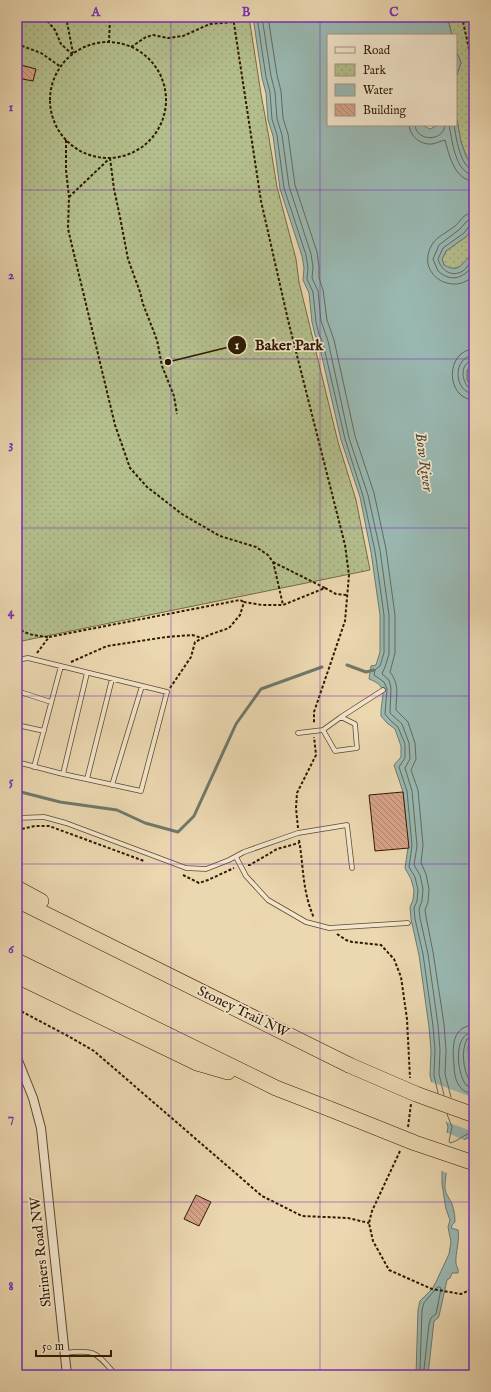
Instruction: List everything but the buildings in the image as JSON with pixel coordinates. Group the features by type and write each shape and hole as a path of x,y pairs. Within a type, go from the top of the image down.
{"highway":[{"name":"Stoney Trail NW","path":"17,888 27,901 125,953 349,1065 416,1094 474,1115"},
{"path":"23,964 276,1088 415,1143 474,1163"},
{"path":"17,976 197,1063 276,1088"}],"street":[{"name":"Shriners Road NW","path":"17,1058 33,1098 41,1128 67,1375"}],"lane":[{"path":"17,660 23,658 33,659 167,692 141,791 63,774 17,762"},
{"path":"34,767 61,666"},
{"path":"63,774 87,672"},
{"path":"88,779 112,679"},
{"path":"112,785 142,686"},
{"path":"298,733 322,730 383,690"},
{"path":"17,691 51,702"},
{"path":"322,730 336,752 357,748 355,724 341,717"},
{"path":"17,725 44,731"},
{"path":"17,818 44,817 66,823 186,868 206,869 236,857 244,852 298,833 347,825 352,868"},
{"path":"236,857 246,876 268,900 306,922 329,928 408,923"},
{"path":"65,1353 84,1351 97,1354 116,1375"}],"path":[{"path":"44,17 55,30 61,44 73,55"},
{"path":"66,17 73,55"},
{"path":"109,43 110,17"},
{"path":"233,17 260,201 288,320 345,545 349,575 345,621 314,712 313,731 316,755 297,793 296,808 303,884 314,918 346,940 381,946 394,959 401,976 405,1005 410,1079"},
{"path":"462,17 471,58"},
{"path":"131,48 146,37 153,36 168,38 183,36 210,24 234,22"},
{"path":"100,42 109,43 120,43 138,50 153,63 162,80 166,99 163,118 154,136 142,147 127,155 110,158 93,157 78,150 66,140 55,125 50,109 50,92 55,76 66,60 82,48 100,42"},
{"path":"474,43 471,58 471,93 474,114"},
{"path":"17,44 40,53 61,67"},
{"path":"66,140 66,170 69,197 68,229 115,425 130,468 147,487 182,514 220,536 256,547 273,562 336,594 347,595"},
{"path":"69,197 110,158"},
{"path":"110,158 114,189 128,259 157,340 162,366 174,396 177,414"},
{"path":"273,562 283,604"},
{"path":"17,627 23,633 49,637 240,600 262,605 283,604 325,588"},
{"path":"167,692 191,657 195,642 229,628 240,615 244,602"},
{"path":"68,668 70,662 107,646 166,637 192,635 203,638"},
{"path":"33,659 49,637"},
{"path":"241,866 250,864 277,849 300,843"},
{"path":"17,1010 31,1016 94,1051 262,1196 302,1216 348,1218 369,1223"},
{"path":"407,1131 410,1117 411,1098"},
{"path":"400,1151 372,1211 369,1223 373,1242 389,1270 432,1289 461,1294 474,1288"}],"green space":[{"path":"17,17 249,17 277,187 296,259 299,282 338,442 356,500 370,570 17,642"},
{"path":"447,17 474,17 474,173 461,142 457,120 457,74 461,63 457,53 457,34 452,34"},
{"path":"474,226 474,254 470,256 461,267 451,269 444,265 442,259 446,251 467,236"},
{"path":"474,364 474,385 470,384 467,380 467,370"}],"water":[{"name":"Bow River","path":"253,17 447,17 452,34 327,34 327,126 424,126 430,129 436,126 457,126 457,120 461,142 474,173 474,226 467,236 446,251 442,259 444,265 454,268 461,266 474,254 474,364 467,370 467,380 470,384 474,385 474,1040 470,1042 468,1047 470,1074 474,1082 474,1136 461,1141 455,1146 447,1168 445,1189 452,1204 455,1222 451,1228 458,1230 456,1264 458,1273 452,1273 450,1278 447,1280 439,1316 434,1321 428,1375 416,1375 418,1310 420,1301 432,1289 436,1282 449,1254 451,1242 448,1227 450,1220 446,1209 442,1184 442,1160 448,1127 445,1118 437,1105 430,1075 431,1050 429,1027 419,955 411,919 410,907 413,900 414,890 411,879 405,868 408,848 403,792 394,765 401,757 401,746 395,729 381,716 382,689 376,682 369,679 371,666 376,665 380,652 380,615 371,552 360,497 341,440 319,344 315,335 309,293 303,280 304,268 302,256 280,189 273,136 268,120 266,93 262,78"},
{"path":"457,53 461,63 457,74"}],"pier":[{"path":"429,1081 474,1098 474,1132 444,1121 435,1105"},
{"path":"445,1132 467,1141 456,1148 449,1174 440,1170 440,1159"}],"waterway":[{"path":"347,665 366,672 374,670"},
{"path":"17,791 60,802 117,810 145,823 178,832 194,816 236,724 261,689 322,667"}],"place":[{"name":"Baker Park","path":"168,362"}]}
